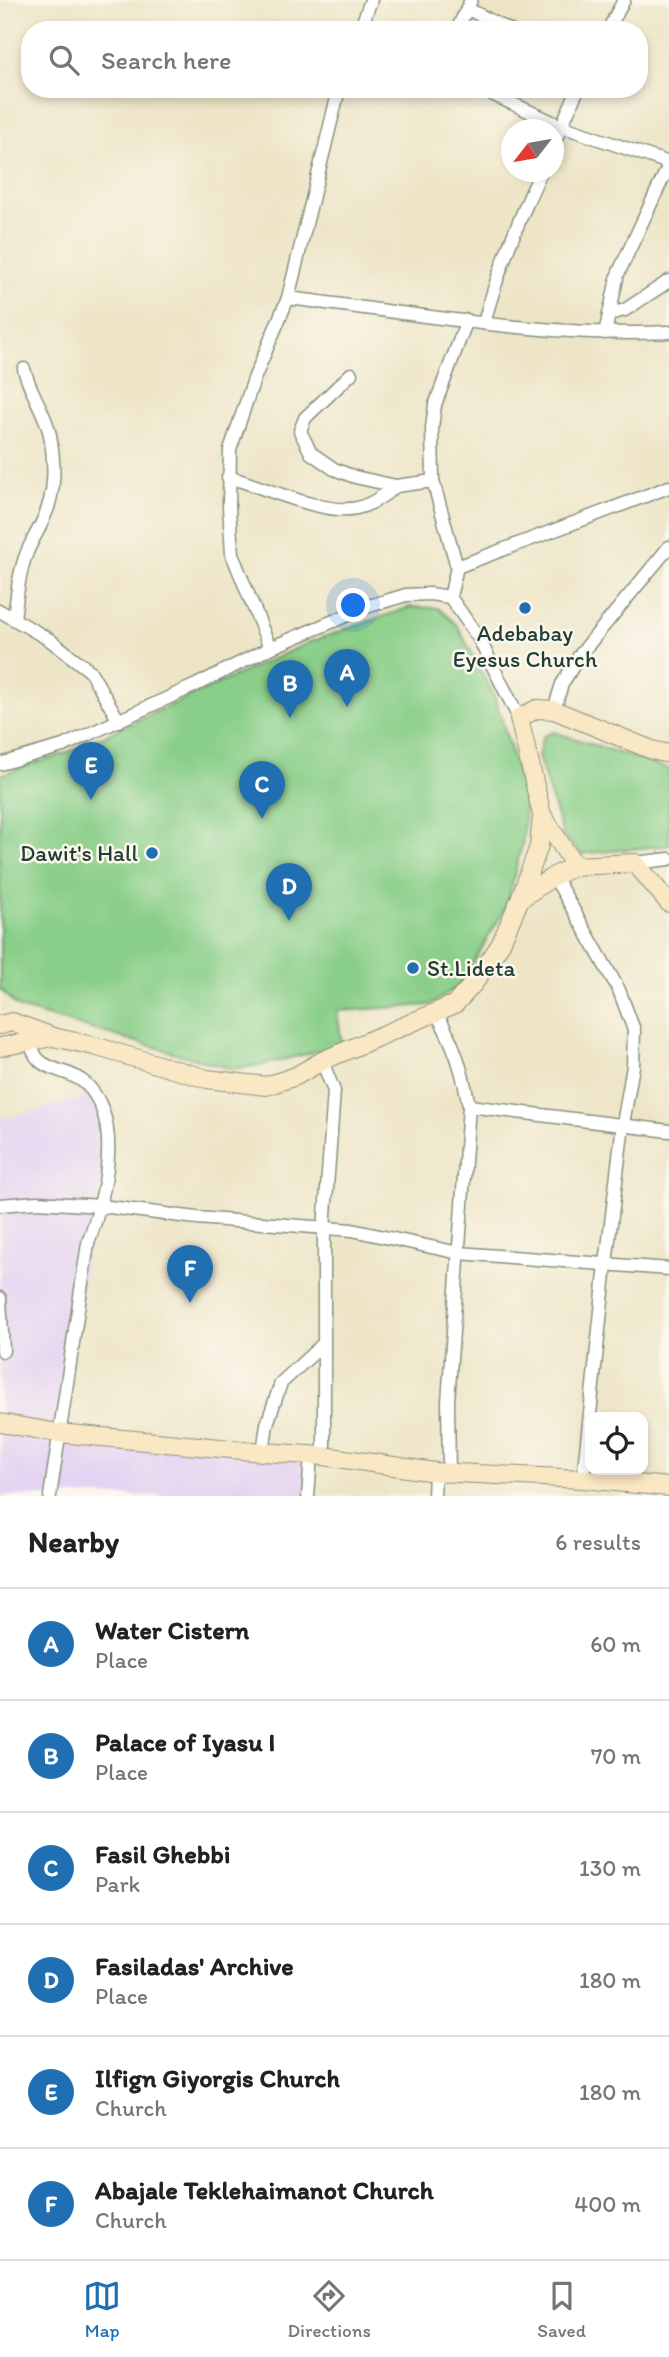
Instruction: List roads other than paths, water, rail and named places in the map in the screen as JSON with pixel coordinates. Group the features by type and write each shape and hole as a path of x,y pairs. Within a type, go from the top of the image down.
{"street":[{"path":"363,21 371,0"},
{"path":"613,21 624,0"},
{"path":"461,21 469,5 495,21"},
{"path":"270,648 232,554 228,477 230,450 254,379 288,298 337,98"},
{"path":"500,98 544,119"},
{"path":"564,121 575,98"},
{"path":"564,128 669,164 618,274 605,333"},
{"path":"484,323 495,281 536,182"},
{"path":"609,314 625,310 669,281"},
{"path":"288,298 484,323 605,333 669,331"},
{"path":"450,597 457,567 433,481 432,428 435,405 467,320"},
{"path":"14,619 26,554 45,517 53,488 54,468 49,432 29,389 24,369"},
{"path":"351,374 304,418 300,431 304,443 318,460 355,477 396,486 433,481"},
{"path":"228,477 294,499 342,509 358,508 396,486"},
{"path":"457,567 669,487"},
{"path":"554,710 562,684 579,656 669,547"},
{"path":"0,764 63,746 270,648 387,599 430,593 450,597 478,637 519,718 542,815 539,846 520,900 500,945 474,983 455,1004 322,1061 296,1076 266,1086 207,1079 94,1046 30,1034 12,1022 0,1025"},
{"path":"0,611 50,640 89,671 119,721"},
{"path":"519,718 537,709 554,710 652,751 669,754"},
{"path":"542,815 575,866"},
{"path":"520,900 554,876 575,866 669,859"},
{"path":"635,863 669,903"},
{"path":"554,876 619,990 634,1030 634,1066 623,1124 583,1479"},
{"path":"434,1496 442,1473 469,1106 461,1064 452,1040 436,1012"},
{"path":"0,1046 30,1034"},
{"path":"30,1034 39,1061 85,1083 99,1102 106,1123 108,1152 101,1206 88,1243 50,1496"},
{"path":"308,1496 317,1456 324,1228 334,1091 322,1061"},
{"path":"469,1106 669,1131"},
{"path":"0,1205 37,1202 101,1206 197,1218 352,1230 459,1253 669,1269"},
{"path":"0,1298 3,1351"},
{"path":"263,1452 267,1424 281,1383 322,1345"},
{"path":"0,1423 59,1433 317,1456 442,1473 583,1479 669,1487"}],"place":[{"name":"Adebabay Eyesus Church","path":"525,608"},
{"name":"Water Cistern","path":"347,707"},
{"name":"Palace of Iyasu I","path":"290,718"},
{"name":"Ilfign Giyorgis Church","path":"91,800"},
{"name":"Fasil Ghebbi","path":"262,819"},
{"name":"Dawit's Hall","path":"152,853"},
{"name":"Fasiladas' Archive","path":"289,921"},
{"name":"St.Lideta","path":"413,968"},
{"name":"Abajale Teklehaimanot Church","path":"190,1303"}]}
